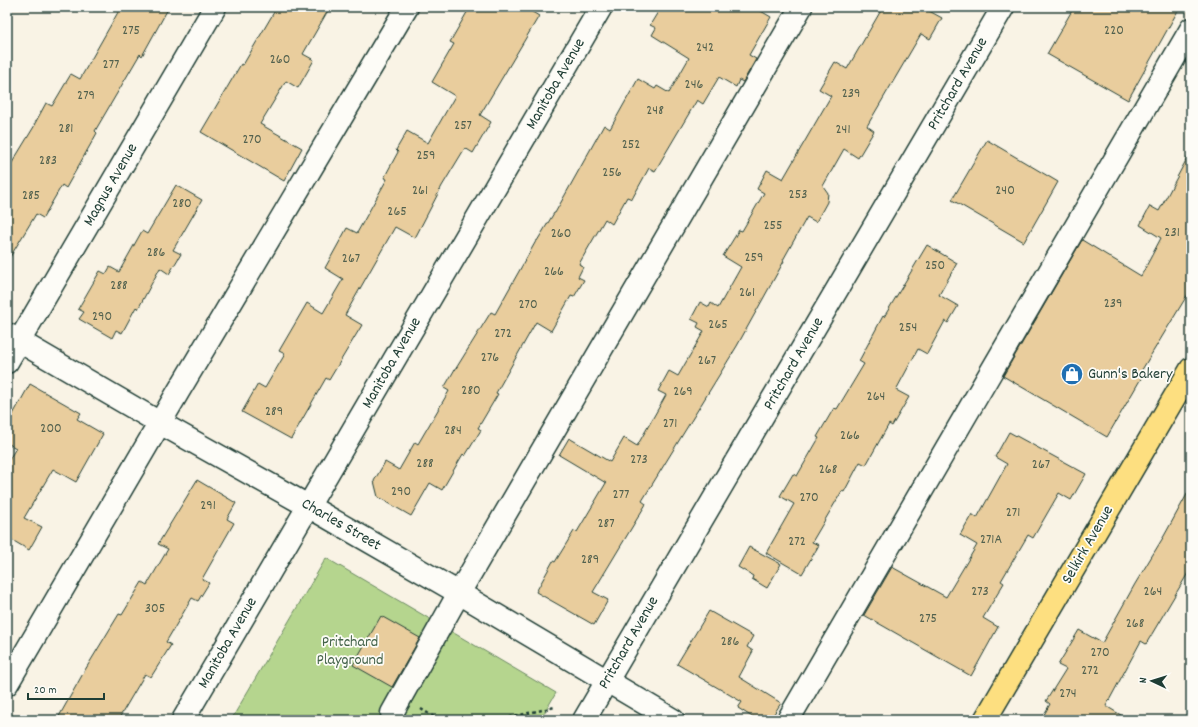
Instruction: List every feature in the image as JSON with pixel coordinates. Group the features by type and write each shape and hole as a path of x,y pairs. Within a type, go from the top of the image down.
{"main road":[{"name":"Selkirk Avenue","path":"985,720 1191,369"}],"street":[{"name":"Magnus Avenue","path":"7,362 13,337 215,7"},
{"path":"7,684 406,7"},
{"name":"Manitoba Avenue","path":"183,720 602,7"},
{"path":"392,713 459,593 801,7"},
{"name":"Pritchard Avenue","path":"584,720 1003,7"},
{"path":"788,720 1191,29"},
{"name":"Charles Street","path":"13,337 160,423 459,593 673,720"}],"path":[{"path":"498,720 555,707"}],"green space":[{"name":"Pritchard Playground","path":"326,558 556,693 540,720 231,720"}],"building":[{"path":"121,7 169,7 142,56 140,54 95,131 97,133 66,188 62,185 43,218 36,214 7,262 7,171 35,125 46,103 52,106 71,74 80,79"},
{"path":"277,7 330,7 303,54 314,60 298,88 286,81 260,124 302,148 284,181 201,132"},
{"path":"470,7 524,7 539,16 480,115 491,122 473,153 465,148 442,186 415,238 395,227 345,315 362,325 329,380 326,378 291,439 242,412 258,384 265,388 285,354 279,351 307,303 323,313 343,279 325,268 347,228 357,233 387,179 384,178 398,152 396,150 407,131 428,143 455,96 432,82 454,44 450,42"},
{"path":"661,7 754,7 771,17 749,55 756,59 743,82 739,80 736,87 719,77 703,104 697,100 655,171 649,168 632,199 627,197 612,224 605,219 579,264 583,267 578,277 584,280 574,297 571,296 551,331 536,322 496,393 498,394 478,428 481,430 465,456 463,454 442,490 430,483 411,516 378,497 374,481 385,462 399,470 415,442 418,444 449,391 444,388 455,369 491,312 495,314 536,241 555,213 604,125 610,129 638,79 655,89 657,86 669,93 689,58 652,35 656,28 650,25"},
{"path":"883,7 922,7 942,18 930,39 921,34 867,126 874,131 858,158 844,149 823,186 828,193 827,202 816,222 807,217 737,346 642,501 646,504 593,592 608,600 594,625 536,592 553,561 555,562 574,531 577,532 606,483 559,455 569,438 610,462 624,438 637,446 666,395 658,391 669,371 678,376 704,331 697,327 699,323 691,319 700,302 709,307 711,303 718,308 741,267 723,256 739,230 742,231 764,193 757,189 767,170 783,179 831,96 819,89 835,62 847,69"},
{"path":"1074,7 1180,7 1128,100 1047,54"},
{"path":"987,140 1058,182 1024,242 952,200"},
{"path":"1191,151 1191,289 1140,373 1143,375 1107,437 1003,376 1082,240 1141,276 1161,238 1140,225 1150,206 1159,211"},
{"path":"176,185 202,200 173,250 181,254 169,274 160,268 138,309 136,307 122,333 116,330 112,338 79,319 84,312 78,309 100,271 106,274 110,267 119,272 142,231 147,234"},
{"path":"927,245 957,263 939,295 958,306 948,323 945,321 927,354 918,349 896,390 909,397 892,426 889,424 866,465 860,462 844,492 842,491 812,542 819,545 802,574 766,553 794,504 780,496 793,474 797,476 834,408 837,409 864,364 859,361 883,316 884,317"},
{"path":"30,384 81,413 77,419 103,434 76,482 53,469 24,518 42,527 29,550 12,540 7,548 7,463 16,448 7,443 7,425"},
{"path":"1009,432 1086,474 1071,500 1059,493 1033,538 1028,535 1001,581 1004,583 983,618 998,627 971,676 864,615 892,567 946,597 977,545 960,535 972,514 977,518 1007,464 995,457"},
{"path":"197,480 236,503 227,519 234,523 202,579 209,583 198,601 192,598 166,642 171,645 151,677 145,674 118,720 57,720 119,614 122,615 142,582 147,585 168,549 158,544"},
{"path":"1191,487 1191,568 1146,644 1141,641 1106,706 1129,720 1041,720 1050,704 1046,701 1066,669 1058,665 1079,630 1102,643"},
{"path":"749,547 781,564 767,588 752,579 753,576 738,567"},
{"path":"709,611 753,636 747,647 753,651 739,677 781,703 770,720 757,720 738,708 742,702 677,664"},
{"path":"381,616 420,638 392,687 353,665"}],"place":[{"name":"Gunn's Bakery","path":"1072,374"}]}
